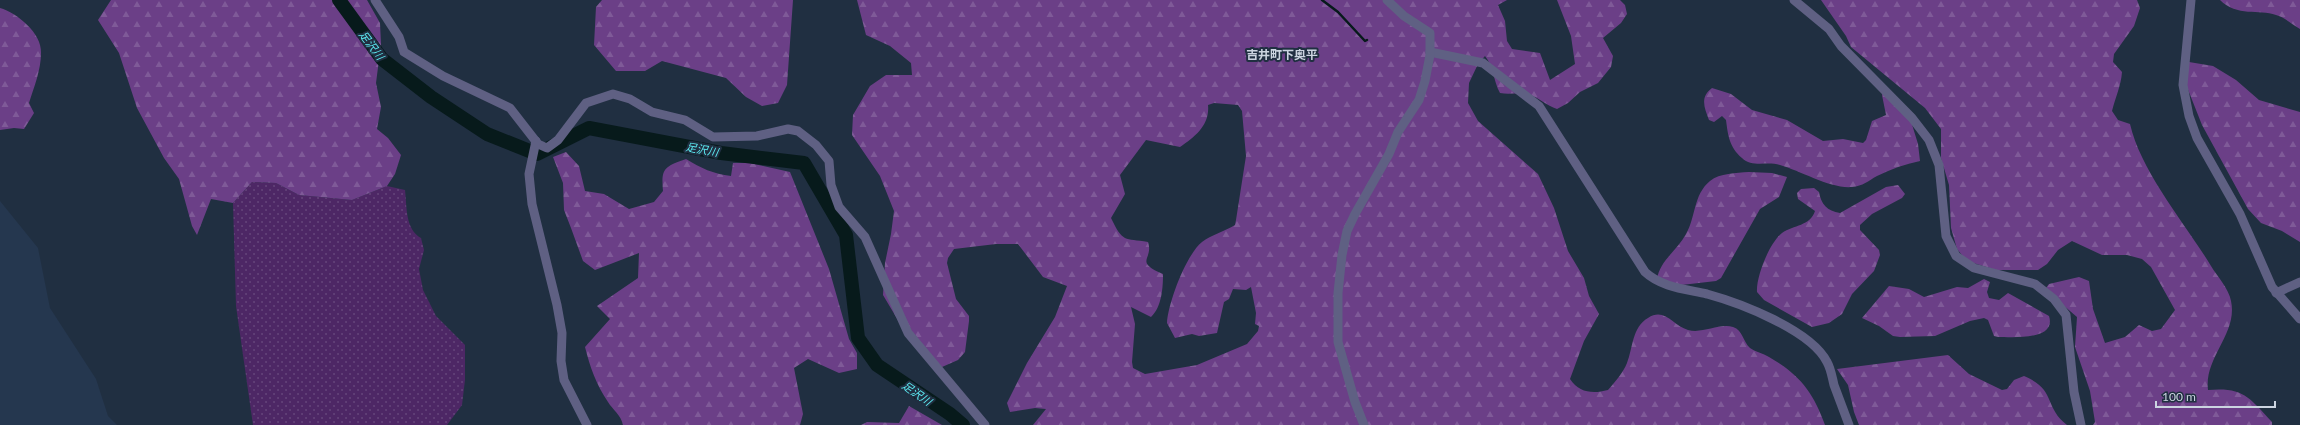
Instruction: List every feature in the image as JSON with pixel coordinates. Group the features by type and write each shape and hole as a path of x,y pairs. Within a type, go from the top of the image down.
{"street":[{"path":"375,0 399,37 404,52 443,76 510,108 536,141 541,146 547,148 558,140 586,103 613,94 630,99 652,112 685,120 714,137 757,136 788,129 798,131 816,145 829,161 831,185 840,207 865,238 908,333 985,425"},
{"path":"1364,425 1355,402 1338,342 1338,293 1342,255 1347,231 1355,214 1390,154 1398,132 1419,100 1425,81 1430,52 1430,33 1404,16 1387,0"},
{"path":"1794,0 1829,29 1841,46 1912,118 1929,140 1939,165 1946,236 1956,256 1974,268 2035,284 2054,299 2066,315 2074,392 2081,425"},
{"path":"2191,0 2183,85 2189,116 2197,138 2240,214 2276,293 2300,319"},
{"path":"1430,52 1483,63 1539,106 1641,266 1652,278 1669,285 1719,297 1747,307 1796,332 1814,346 1828,363 1849,425"},
{"path":"536,141 529,174 532,204 557,305 562,333 561,361 564,380 587,425"},
{"path":"2276,293 2300,282"}],"shaded area":[{"path":"252,182 276,183 299,195 352,200 387,186 405,190 409,223 416,234 421,238 424,250 419,269 423,290 436,316 465,345 465,380 462,405 447,425 253,425 236,306 233,203"},
{"path":"0,201 38,248 50,308 96,379 108,416 117,425 0,425"}],"green space":[{"path":"111,0 367,0 380,23 381,44 376,83 381,107 377,129 388,138 401,155 395,174 387,186 352,200 299,195 276,183 252,182 233,203 211,199 197,235 192,226 179,179 164,158 137,108 119,53 98,20"},
{"path":"602,0 793,0 787,85 778,103 762,106 746,97 726,78 662,61 645,71 616,71 594,45 596,7"},
{"path":"857,0 1507,0 1498,5 1505,21 1507,41 1512,49 1540,53 1550,80 1575,64 1571,36 1557,0 1620,0 1625,5 1627,14 1621,23 1603,38 1613,56 1611,67 1598,83 1580,92 1568,103 1557,109 1528,94 1500,93 1488,60 1485,56 1478,64 1469,83 1468,103 1478,121 1538,174 1554,208 1568,251 1584,278 1589,296 1599,314 1584,341 1570,379 1582,390 1597,392 1608,390 1625,367 1639,327 1648,318 1654,315 1669,318 1683,328 1694,331 1728,326 1733,327 1741,333 1750,348 1780,364 1804,385 1816,403 1825,425 1033,425 1046,409 1035,408 1010,412 1007,403 1027,363 1055,317 1067,286 1043,277 1018,244 996,244 954,249 948,258 947,263 956,299 969,316 969,321 965,352 958,360 942,367 905,332 883,295 885,263 894,211 880,176 852,135 853,115 870,86 886,75 912,75 911,63 890,46 866,35","holes":["1214,103 1238,105 1242,111 1246,156 1235,225 1202,242 1196,248 1184,268 1174,292 1167,323 1175,338 1192,334 1199,336 1217,333 1224,302 1229,299 1233,289 1246,290 1251,287 1256,313 1255,324 1259,326 1258,331 1247,344 1197,365 1145,374 1133,368 1132,362 1135,324 1131,307 1151,317 1155,313 1160,302 1163,274 1154,270 1147,263 1146,260 1149,253 1148,242 1125,238 1118,232 1111,218 1125,194 1120,175 1146,140 1180,147 1196,135 1200,130 1207,119 1208,105"]},
{"path":"1821,0 2137,0 2140,8 2134,26 2114,54 2113,62 2122,72 2112,111 2118,120 2130,124 2136,142 2154,179 2230,296 2232,313 2230,324 2211,367 2208,378 2208,390 2220,389 2238,392 2251,400 2272,422 2272,425 2093,425 2095,422 2090,391 2075,347 2077,317 2049,293 2046,288 2049,284 2079,277 2089,281 2093,309 2105,343 2125,337 2139,325 2152,331 2161,329 2175,310 2151,267 2142,259 2127,255 2102,255 2072,241 2058,250 2047,264 2038,270 1996,270 1967,261 1957,249 1951,228 1949,185 1941,158 1941,129 1925,108 1851,47 1846,36"},
{"path":"2220,0 2300,0 2300,29 2279,16 2269,13 2241,11 2234,9"},
{"path":"0,8 21,19 33,31 40,46 40,66 29,103 34,113 24,129 14,128 0,130"},
{"path":"2189,62 2213,66 2236,80 2259,100 2300,112 2300,242 2282,231 2261,223 2248,209 2202,125 2183,77"},
{"path":"1712,88 1731,94 1752,110 1787,120 1823,141 1843,139 1863,143 1866,140 1872,121 1886,115 1882,95 1883,91 1910,118 1918,144 1920,161 1893,169 1862,184 1852,187 1835,185 1780,165 1750,163 1734,150 1729,136 1726,120 1722,116 1714,122 1709,120 1704,99 1708,91"},
{"path":"566,152 579,166 585,191 604,194 629,209 654,202 663,191 663,177 666,169 673,164 686,159 707,170 718,174 731,176 733,163 750,163 790,172 829,269 849,339 857,353 857,369 839,373 808,359 794,368 803,414 800,425 623,425 621,418 608,402 597,382 585,347 610,319 597,306 638,278 639,253 595,270 583,261 564,210 563,183 553,157"},
{"path":"1749,172 1772,173 1787,177 1779,197 1760,209 1721,278 1716,281 1664,287 1657,280 1658,273 1686,234 1692,221 1700,193 1704,187 1718,176"},
{"path":"1898,185 1905,194 1902,198 1872,214 1860,225 1860,230 1879,250 1880,255 1874,271 1852,294 1842,314 1829,323 1812,327 1764,300 1757,292 1761,269 1777,237 1787,230 1801,225 1813,216 1815,211 1798,199 1797,193 1801,189 1814,188 1819,192 1821,200 1828,209 1840,213 1886,187"},
{"path":"1984,279 1990,282 1987,292 1989,298 1999,300 2008,293 2049,316 2050,324 2046,330 2040,334 2031,336 1998,337 1994,336 1988,320 1984,318 1970,321 1935,336 1900,337 1893,336 1879,326 1862,318 1889,286 1909,289 1924,297 1957,287 1968,288"},
{"path":"1948,355 1969,374 2002,390 2007,389 2014,380 2024,376 2034,381 2046,393 2055,411 2067,425 1859,425 1854,412 1848,385 1837,369"},
{"path":"909,406 942,425 861,425 867,422 899,423"}],"waterway":[{"name":"足沢川","path":"339,0 382,59 431,97 487,134 537,154 589,128 721,153 804,163 846,235 858,338 877,365 950,414 963,425"},
{"path":"1322,0 1338,12 1365,41 1367,40"}],"district":[{"name":"吉井町下奥平","path":"1282,54"}]}
